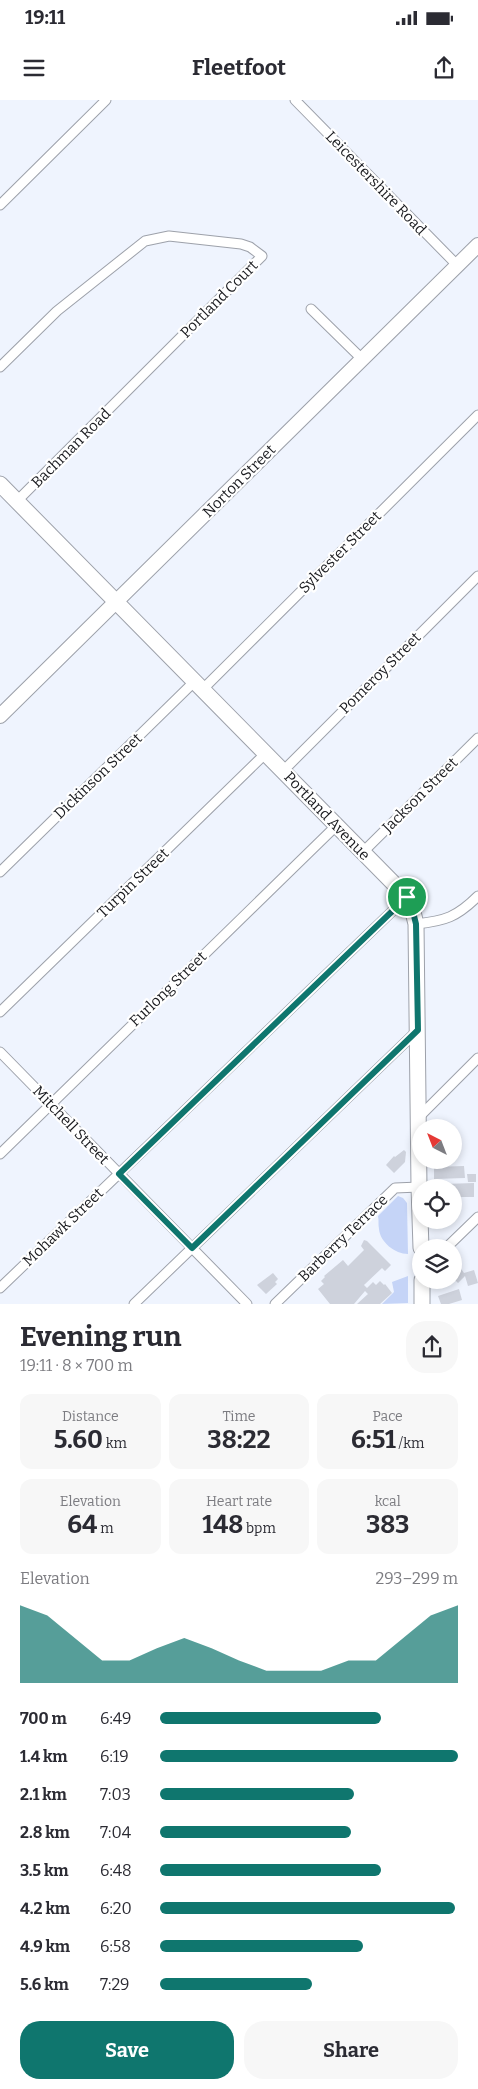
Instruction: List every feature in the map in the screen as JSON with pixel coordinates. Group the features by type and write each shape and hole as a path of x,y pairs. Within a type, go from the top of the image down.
{"main road":[{"name":"Norton Street","path":"0,716 478,245"},
{"name":"Portland Avenue","path":"0,484 407,897 416,924 419,1179"},
{"path":"422,1289 422,1304"}],"street":[{"path":"0,205 106,100"},
{"name":"Leicestershire Road","path":"296,100 457,265"},
{"name":"Portland Court","path":"0,367 57,311 145,241 170,236 241,244 250,247 262,256 125,394"},
{"path":"311,309 362,359"},
{"name":"Bachman Road","path":"17,501 125,394"},
{"name":"Sylvester Street","path":"199,685 478,415"},
{"name":"Pomeroy Street","path":"283,770 478,576"},
{"name":"Dickinson Street","path":"0,872 199,685"},
{"name":"Jackson Street","path":"363,852 478,738"},
{"name":"Turpin Street","path":"0,1012 266,753"},
{"name":"Furlong Street","path":"0,1154 336,825"},
{"path":"416,924 453,917 478,896"},
{"name":"Mohawk Street","path":"0,1288 407,897"},
{"path":"134,1304 418,1030"},
{"name":"Mitchell Street","path":"0,1052 247,1304"},
{"path":"419,1117 478,1058"},
{"name":"Barberry Terrace","path":"275,1304 395,1188 412,1187"},
{"path":"455,1239 478,1217"}],"shaded area":[{"path":"398,1196 407,1203 408,1254 393,1250 385,1243 380,1234 378,1216"},
{"path":"408,1276 408,1303 382,1304 394,1292 392,1282"}],"building":[{"path":"404,1150 406,1152 405,1162 394,1173 386,1165 394,1156"},
{"path":"462,1166 464,1166 465,1178 434,1179 434,1169 462,1169"},
{"path":"467,1174 476,1174 476,1182 468,1182"},
{"path":"462,1183 474,1183 474,1197 462,1197"},
{"path":"364,1240 391,1265 385,1271 382,1268 364,1285 367,1288 373,1282 376,1285 380,1281 392,1293 380,1304 357,1304 368,1294 365,1291 354,1304 330,1304 318,1289 324,1284 321,1281 324,1276 343,1260 348,1266 364,1250 361,1246"},
{"path":"462,1270 464,1273 474,1270 478,1283 468,1286 465,1276 462,1279"},
{"path":"273,1273 278,1279 275,1282 277,1284 266,1294 257,1285"},
{"path":"459,1289 462,1300 441,1304 438,1296"}],"route":[{"path":"407,897 416,924 418,1030 192,1248 119,1174 407,897"}]}
